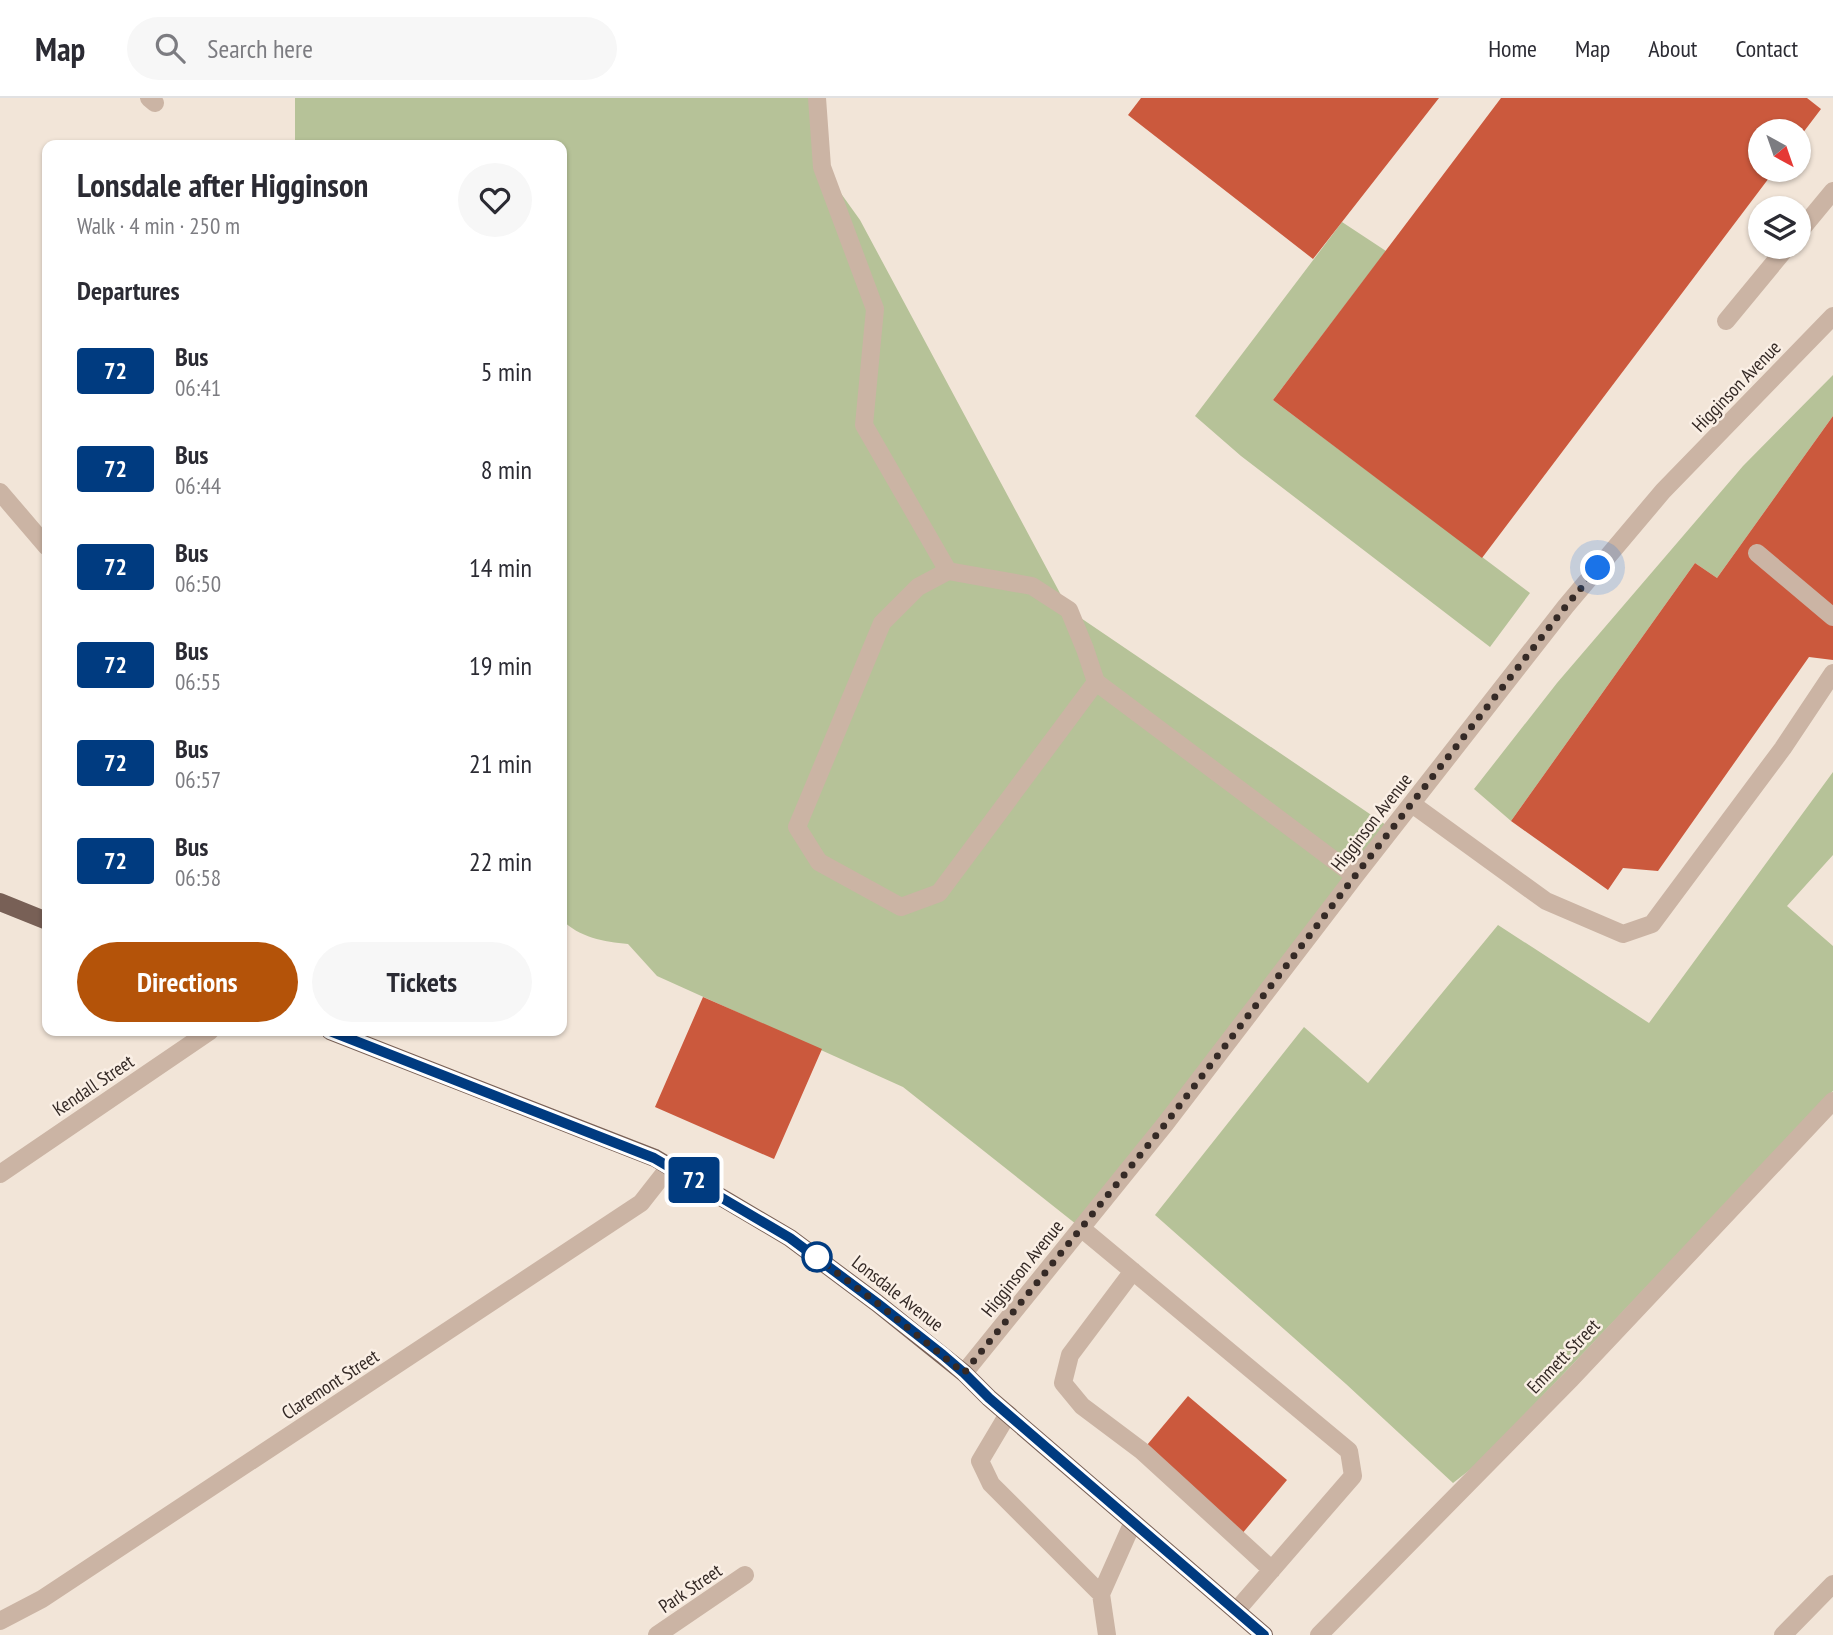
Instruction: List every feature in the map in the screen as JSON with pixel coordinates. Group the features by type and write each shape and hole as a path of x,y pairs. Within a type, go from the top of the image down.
{"main road":[{"path":"0,902 42,919"},
{"name":"Lonsdale Avenue","path":"343,1036 654,1158 790,1238 964,1373 1264,1635"}],"street":[{"path":"817,98 822,167 875,309 864,425 948,570"},
{"path":"1811,218 1833,191"},
{"path":"1726,321 1777,259"},
{"name":"Higginson Avenue","path":"964,1373 1166,1123 1566,606 1663,491 1833,316"},
{"path":"0,492 42,541"},
{"path":"1757,553 1833,617"},
{"path":"1096,682 939,893 901,907 819,862 797,827 882,623 918,587 948,570 1032,586 1069,610 1086,649 1096,682 1355,876"},
{"path":"1412,804 1546,901 1623,934 1652,924 1783,748 1833,673"},
{"name":"Kendall Street","path":"0,1174 203,1036"},
{"name":"Emmett Street","path":"1319,1635 1571,1379 1833,1101"},
{"name":"Claremont Street","path":"0,1621 42,1599 641,1203 670,1166"},
{"path":"1082,1228 1349,1451 1353,1475 1236,1612"},
{"path":"1133,1271 1070,1355 1063,1383 1082,1406 1142,1451 1272,1570"},
{"path":"1008,1414 979,1461 990,1484 1101,1594"},
{"path":"1107,1635 1101,1594 1133,1522"},
{"name":"Park Street","path":"657,1635 745,1575"},
{"path":"1783,1635 1833,1584"}],"green space":[{"path":"295,98 822,98 822,167 860,220 1069,610 1392,829 1081,1228 903,1087 657,976 628,944 592,938 567,924 567,140 295,140"},
{"path":"1342,222 1386,251 1273,400 1530,593 1490,647 1241,456 1195,416"},
{"path":"1833,375 1833,416 1717,578 1695,563 1511,821 1474,789 1557,683 1743,466"},
{"path":"1833,772 1833,855 1787,906 1833,946 1833,1091 1476,1465 1453,1483 1155,1215 1304,1027 1368,1083 1498,925 1649,1023"}],"building":[{"path":"1141,98 1439,98 1313,259 1128,115"},
{"path":"1501,98 1807,98 1821,109 1811,122 1811,119 1748,119 1748,182 1766,182 1755,196 1748,196 1748,206 1482,558 1273,400"},
{"path":"1833,416 1833,660 1809,657 1658,871 1623,868 1608,890 1511,821 1695,563 1717,578"},
{"path":"703,997 822,1049 774,1159 655,1107"},
{"path":"1188,1396 1287,1480 1241,1535 1142,1451"}],"bus line":[{"name":"72","path":"343,1036 654,1158 790,1238 964,1373 989,1398 1264,1635"}],"route":[{"path":"817,1257 812,1254 964,1373 1166,1123 1355,876 1598,568"}]}
